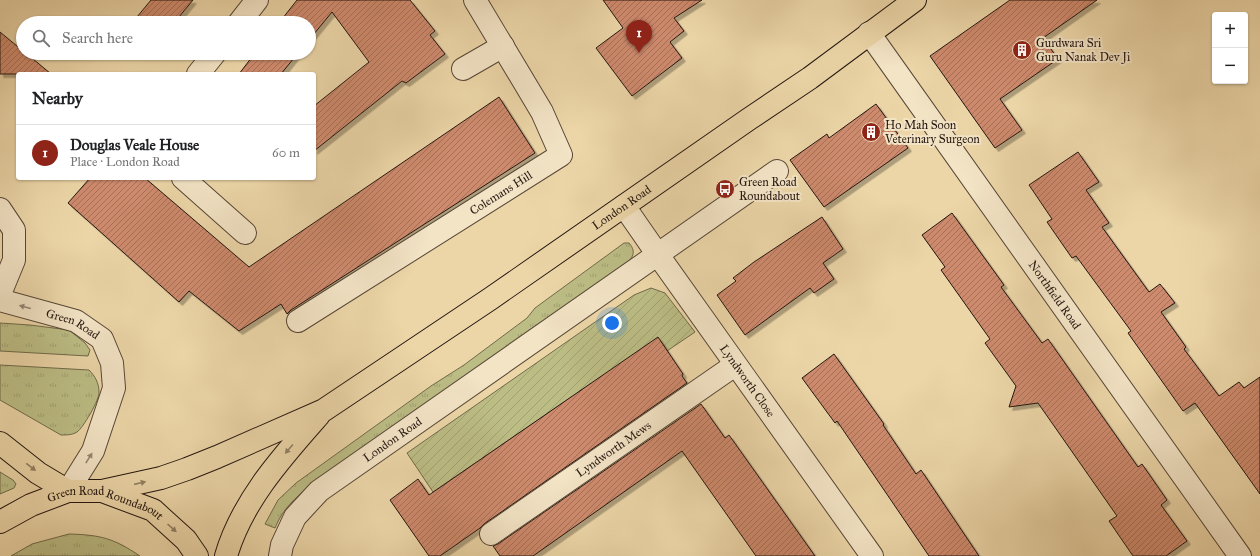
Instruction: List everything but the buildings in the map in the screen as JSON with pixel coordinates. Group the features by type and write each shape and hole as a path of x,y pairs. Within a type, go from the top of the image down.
{"main road":[{"name":"London Road","path":"102,491 161,478 187,469 324,410 490,299 810,78 869,33 916,0"},
{"name":"London Road","path":"226,556 234,532 251,502 280,459 324,410"},
{"path":"0,443 38,473 68,491"},
{"name":"Green Road Roundabout","path":"0,522 13,513 68,491 102,491 153,510 186,540 197,556"}],"street":[{"path":"244,16 257,0"},
{"path":"462,68 503,46 475,0"},
{"name":"Northfield Road","path":"869,33 1240,556"},
{"name":"Colemans Hill","path":"298,322 560,155 542,112 503,46"},
{"path":"200,72 209,60"},
{"name":"London Road","path":"281,550 295,517 319,491 777,172"},
{"path":"185,180 245,232"},
{"name":"Lyndworth Close","path":"624,206 735,365 872,556"},
{"path":"0,209 14,230 14,260 0,294"},
{"name":"Green Road","path":"0,300 76,321 102,339 112,363 114,388 93,451 68,491"},
{"name":"Lyndworth Mews","path":"491,534 735,365"}],"green space":[{"path":"624,243 629,243 632,247 633,253 631,259 623,266 310,485 294,499 278,521 275,528 265,524 278,500 296,483 431,386 464,365 527,318 535,308"},
{"path":"651,288 665,293 695,332 667,351 658,338 433,492 407,453 634,295"},
{"path":"0,323 69,330 85,343 90,350 88,356 0,351"},
{"path":"0,365 89,370 95,377 99,389 99,396 91,413 80,429 73,434 61,435 0,400"},
{"path":"0,472 13,480 16,484 14,488 0,494"},
{"path":"69,534 90,535 114,541 140,556 11,556 32,544"}],"place":[{"name":"Gurdwara Sri Guru Nanak Dev Ji","path":"1022,50"},
{"name":"Douglas Veale House","path":"639,53"},
{"name":"Ho Mah Soon Veterinary Surgeon","path":"871,132"},
{"name":"Green Road Roundabout","path":"725,189"}]}
